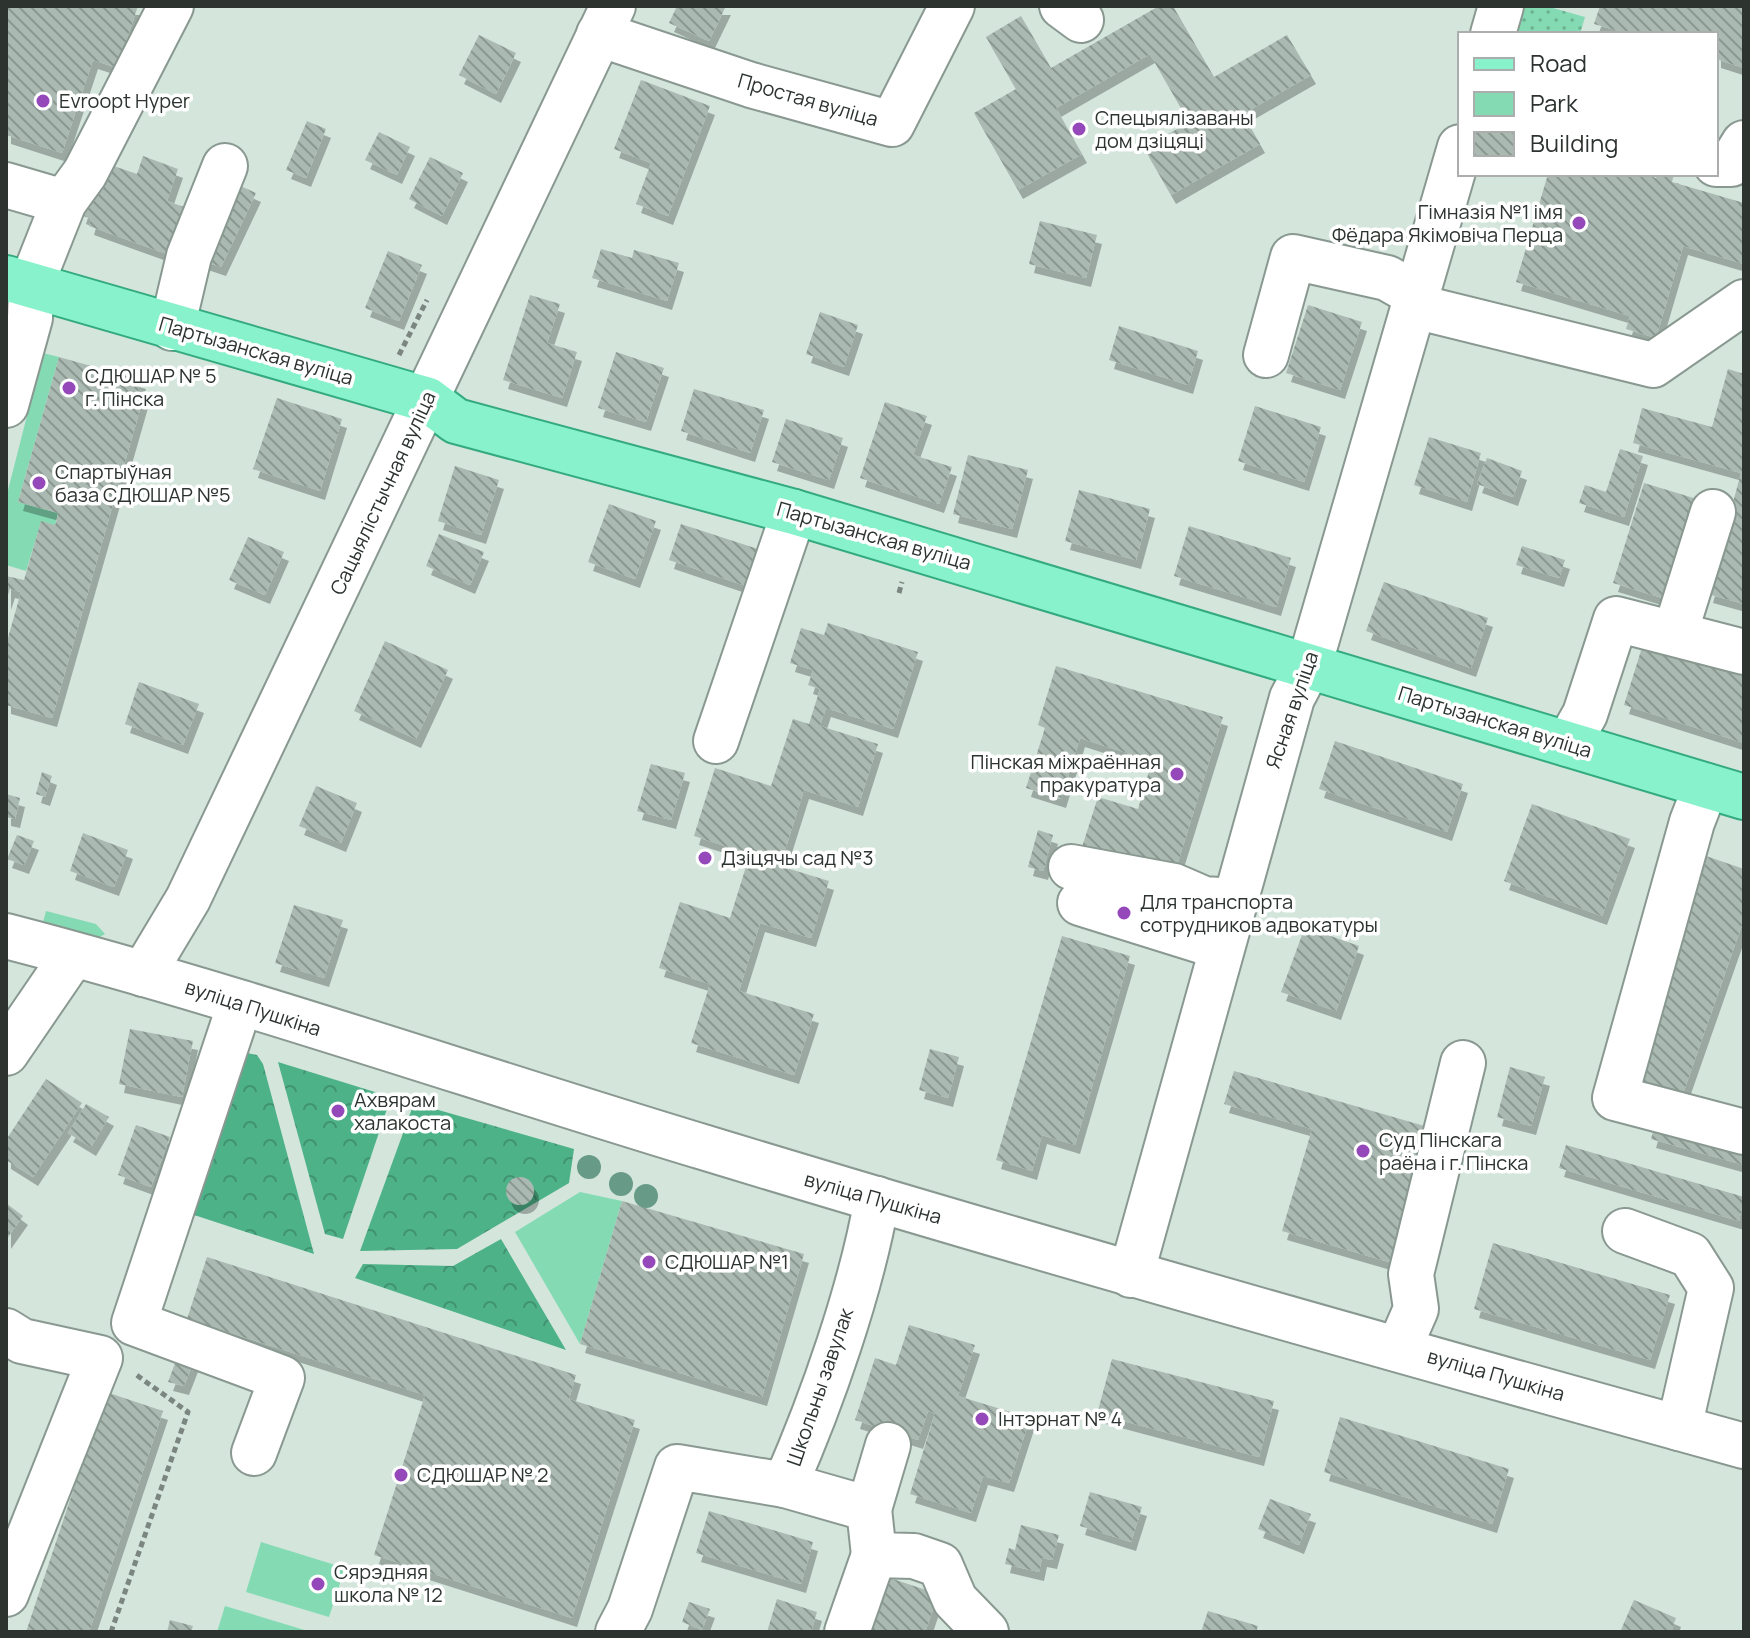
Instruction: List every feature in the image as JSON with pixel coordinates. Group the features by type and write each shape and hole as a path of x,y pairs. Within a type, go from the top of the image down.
{"main road":[{"name":"Партызанская вуліца","path":"18,281 428,400 456,421 794,512 1725,791"}],"street":[{"path":"6,405 30,318 18,281 64,202 85,173 171,6"},
{"name":"Простая вуліца","path":"606,20 751,85 892,124 952,6"},
{"path":"1494,32 1501,6"},
{"name":"Сацыялістычная вуліца","path":"143,974 188,899 428,400 606,20"},
{"path":"1718,164 1731,164 1744,143"},
{"name":"Ясная вуліца","path":"1131,1275 1292,698 1309,666 1458,154"},
{"path":"172,328 189,256 225,166"},
{"path":"6,185 64,202"},
{"path":"1266,355 1293,257 1387,278 1416,300 1653,365 1744,302"},
{"path":"716,741 794,512"},
{"path":"1675,633 1713,512"},
{"path":"1568,744 1585,714 1616,619 1744,652"},
{"path":"1725,791 1692,822 1615,1098 1744,1132"},
{"path":"1221,947 1075,885 1174,886 1204,899 1234,901"},
{"name":"вуліца Пушкіна","path":"6,936 143,974 1131,1275 1744,1446"},
{"path":"6,1053 73,955"},
{"path":"240,1004 134,1323 282,1378 254,1453"},
{"path":"1399,1348 1416,1309 1411,1274 1463,1063"},
{"name":"Школьны завулак","path":"618,1632 630,1609 677,1467 785,1485 807,1434 870,1239 877,1199"},
{"path":"1625,1231 1690,1255 1711,1288 1679,1428"},
{"path":"158,1331 193,1237"},
{"path":"6,1331 22,1341 100,1358 6,1594"},
{"path":"847,1632 874,1555 869,1509 888,1445"},
{"path":"785,1485 869,1509"},
{"path":"874,1555 914,1556 940,1565 955,1600 986,1632"}],"path":[{"path":"100,1358 132,1372 188,1412 111,1632"}],"green space":[{"path":"1519,6 1546,6 1585,17 1581,32 1512,32"},
{"path":"43,353 59,357 18,502 58,513 55,525 41,522 26,571 6,565 6,498"},
{"path":"46,911 96,924 105,934 98,938 43,922"},
{"path":"241,1052 257,1055 263,1064 314,1254 191,1214"},
{"path":"278,1062 391,1097 343,1239 325,1234"},
{"path":"414,1103 574,1149 569,1183 457,1249 360,1251"},
{"path":"580,1192 622,1201 580,1344 515,1232"},
{"path":"501,1239 566,1350 355,1278 363,1264 453,1266"},
{"path":"261,1542 345,1568 329,1617 246,1592"},
{"path":"225,1606 311,1632 217,1632"}],"building":[{"name":"Evroopt Hyper","path":"6,6 138,6 117,68 93,60 62,153 6,135"},
{"path":"677,6 726,6 709,41 669,23"},
{"path":"1159,6 1173,6 1214,77 1287,35 1311,75 1243,114 1260,144 1171,195 1144,148 1189,122 1150,54 1056,108 1082,154 1018,190 974,113 1016,89 986,37 1021,16 1051,68"},
{"path":"1600,6 1744,6 1744,68 1718,60 1718,32 1622,32 1594,24"},
{"path":"479,35 516,53 496,94 459,75"},
{"path":"641,80 710,106 668,216 636,204 651,163 614,149"},
{"path":"307,121 326,129 306,178 286,170"},
{"path":"379,132 410,147 397,175 365,160"},
{"path":"143,156 178,169 167,201 184,207 167,254 89,226 91,219 81,215 99,161 137,174"},
{"path":"430,157 463,173 442,216 409,199"},
{"path":"1547,176 1674,176 1672,182 1744,203 1744,264 1683,246 1656,338 1626,329 1630,316 1516,282"},
{"path":"236,184 256,193 221,267 200,260"},
{"path":"1040,221 1097,235 1086,278 1029,264"},
{"path":"601,249 632,258 634,250 679,263 667,301 592,278"},
{"path":"388,251 422,265 399,321 365,308"},
{"path":"530,295 560,304 547,343 577,352 562,398 503,380"},
{"path":"1308,305 1362,322 1340,390 1286,373"},
{"path":"820,312 858,325 844,367 806,354"},
{"path":"1119,326 1198,351 1188,385 1109,360"},
{"path":"616,352 664,368 646,422 598,408"},
{"path":"59,357 141,380 138,390 145,392 52,718 6,705 6,645 21,592 10,589 6,601 6,576 24,580 41,521 55,525 57,519 58,513 18,502"},
{"path":"1728,369 1744,374 1744,604 1708,594 1741,473 1633,443 1642,408 1712,427"},
{"path":"694,389 764,410 750,453 681,431"},
{"path":"277,398 342,419 320,491 253,469"},
{"path":"885,402 927,416 913,455 952,467 939,504 860,478"},
{"path":"1255,406 1321,427 1304,482 1238,461"},
{"path":"786,419 843,438 829,480 772,462"},
{"path":"1429,437 1481,453 1467,502 1414,485"},
{"path":"1620,449 1643,456 1624,517 1579,503 1585,485 1606,492"},
{"path":"968,455 1028,470 1012,529 953,514"},
{"path":"1487,458 1522,471 1513,497 1477,484"},
{"path":"455,466 499,480 481,535 438,521"},
{"path":"1644,483 1697,499 1666,599 1613,583"},
{"path":"1079,490 1150,509 1136,560 1065,541"},
{"path":"609,504 656,521 635,579 588,562"},
{"path":"681,524 773,554 761,591 669,560"},
{"path":"1189,526 1291,558 1276,607 1174,576"},
{"path":"439,534 484,552 470,585 426,566"},
{"path":"248,537 284,552 265,595 229,580"},
{"path":"1522,546 1565,560 1559,578 1516,565"},
{"path":"1384,582 1488,618 1471,668 1366,631"},
{"path":"828,623 918,652 893,729 826,708 820,726 878,744 858,807 804,790 780,866 829,881 811,938 760,923 739,991 814,1014 794,1075 691,1043 710,984 659,968 680,902 730,918 750,854 694,836 715,768 771,786 793,719 809,724 820,689 808,685 813,670 790,663 801,628 824,635"},
{"path":"385,641 448,670 416,739 354,711"},
{"path":"1644,641 1744,673 1744,743 1624,705"},
{"name":"Пінская міжраённая пракуратура","path":"1056,666 1223,717 1174,875 1082,847 1098,797 1138,809 1152,761 1080,738 1061,799 1026,788 1045,728 1038,725"},
{"path":"139,682 199,704 183,745 125,724"},
{"path":"1335,741 1463,784 1447,832 1319,789"},
{"path":"651,764 685,773 671,820 637,811"},
{"path":"42,772 52,776 45,797 36,794"},
{"path":"316,786 357,803 341,843 299,826"},
{"path":"6,794 20,798 15,819 6,817"},
{"path":"1532,804 1630,839 1602,916 1504,881"},
{"path":"1038,830 1053,835 1043,871 1028,867"},
{"path":"83,833 128,850 114,887 70,871"},
{"path":"17,835 34,841 24,865 7,859"},
{"path":"1706,856 1744,869 1744,919 1680,1102 1627,1083"},
{"path":"294,905 343,920 324,978 275,963"},
{"path":"1305,927 1359,946 1336,1011 1281,992"},
{"path":"1062,936 1130,956 1075,1145 1042,1135 1032,1171 996,1160"},
{"path":"130,1029 193,1041 182,1097 119,1084"},
{"path":"930,1049 959,1057 948,1098 919,1090"},
{"path":"1510,1067 1545,1077 1531,1126 1497,1117"},
{"name":"Суд Пінскага раёна і г. Пінска","path":"1234,1071 1428,1127 1389,1262 1282,1231 1312,1129 1224,1104"},
{"path":"46,1079 82,1103 33,1177 6,1160 6,1140"},
{"path":"86,1104 109,1117 91,1147 68,1133"},
{"path":"1657,1118 1744,1142 1744,1165 1651,1139"},
{"path":"136,1125 170,1137 151,1187 118,1175"},
{"path":"1566,1145 1744,1197 1739,1221 1559,1168"},
{"path":"520,1177 530,1181 534,1191 530,1201 520,1205 510,1201 506,1191 510,1181"},
{"path":"622,1201 804,1254 762,1397 580,1344"},
{"path":"6,1203 23,1216 6,1240"},
{"path":"1493,1243 1670,1295 1650,1360 1474,1309"},
{"name":"СДЮШАР № 2","path":"207,1257 576,1375 569,1399 635,1420 572,1618 374,1555 425,1395 187,1319"},
{"name":"Інтэрнат № 4","path":"909,1325 975,1345 958,1396 1030,1418 1009,1483 983,1476 971,1513 910,1494 935,1413 928,1411 918,1440 855,1420 875,1358 896,1365"},
{"path":"177,1358 193,1363 184,1386 168,1382"},
{"path":"1112,1359 1274,1401 1259,1457 1097,1414"},
{"path":"106,1392 163,1411 89,1632 26,1632"},
{"path":"1340,1417 1509,1469 1492,1524 1324,1472"},
{"path":"1090,1492 1142,1507 1131,1542 1080,1526"},
{"path":"1270,1499 1311,1514 1299,1545 1258,1529"},
{"path":"709,1511 813,1542 801,1584 696,1553"},
{"path":"1021,1525 1059,1535 1052,1560 1042,1558 1039,1572 1005,1564 1009,1548 1015,1550"},
{"path":"884,1576 938,1594 925,1632 865,1632"},
{"path":"777,1599 817,1612 811,1632 767,1632"},
{"path":"1634,1600 1676,1618 1671,1632 1620,1632"},
{"path":"689,1602 710,1609 702,1630 682,1622"},
{"path":"1208,1611 1258,1626 1256,1632 1201,1632"},
{"path":"170,1620 193,1626 191,1632 167,1632"}],"place":[{"name":"Evroopt Hyper","path":"43,101"},
{"name":"Спецыялізаваны дом дзіцяці","path":"1079,129"},
{"name":"Гімназія №1 імя Фёдара Якімовіча Перца","path":"1579,223"},
{"name":"СДЮШАР № 5 г. Пінска","path":"69,388"},
{"name":"Спартыўная база СДЮШАР №5","path":"39,483"},
{"name":"Пінская міжраённая пракуратура","path":"1177,774"},
{"name":"Дзіцячы сад №3","path":"705,858"},
{"name":"Для транспорта сотрудников адвокатуры","path":"1124,913"},
{"name":"Ахвярам халакоста","path":"338,1111"},
{"name":"Суд Пінскага раёна і г. Пінска","path":"1363,1151"},
{"name":"СДЮШАР №1","path":"649,1262"},
{"name":"Інтэрнат № 4","path":"982,1419"},
{"name":"СДЮШАР № 2","path":"401,1475"},
{"name":"Сярэдняя школа № 12","path":"318,1584"}]}
